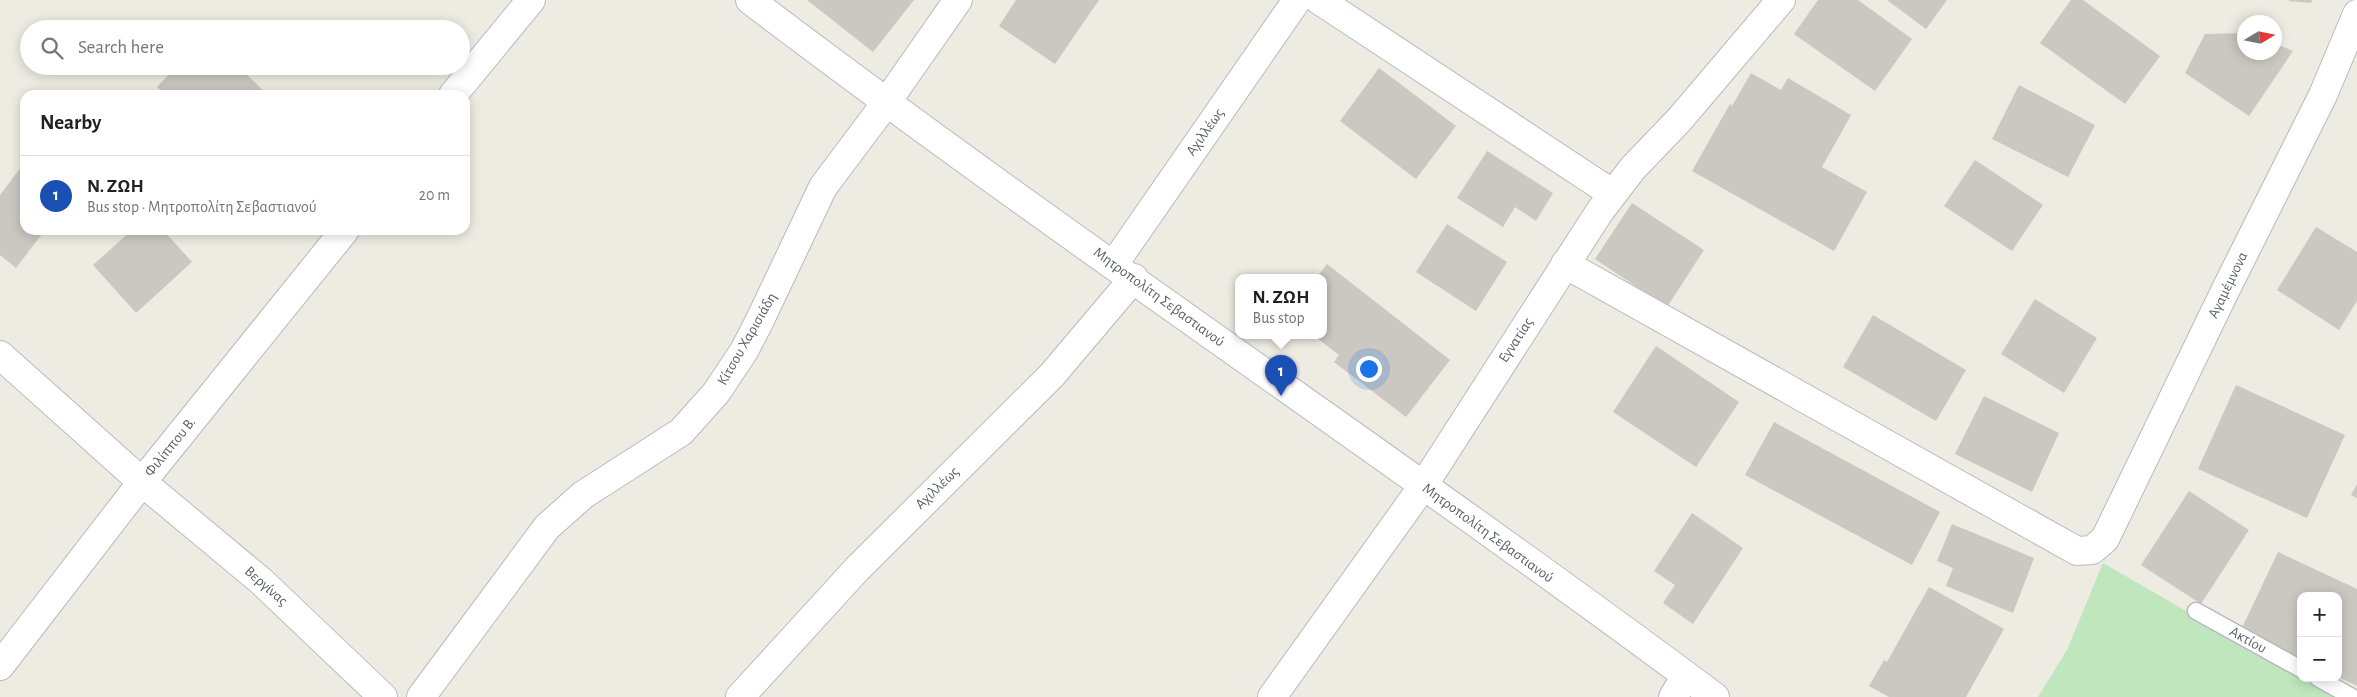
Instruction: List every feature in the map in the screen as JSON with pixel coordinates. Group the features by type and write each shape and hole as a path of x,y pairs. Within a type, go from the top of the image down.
{"street":[{"path":"458,90 531,0"},
{"name":"Μητροπολίτη Σεβαστιανού","path":"750,0 886,103 1423,486 1680,686 1715,697"},
{"name":"Κίτσου Χαρισιάδη","path":"421,697 547,527 583,495 680,432 716,393 744,351 823,187 886,103 958,0"},
{"name":"Αχιλλέως","path":"740,697 869,556 1052,375 1124,271 1297,0"},
{"path":"1319,0 1613,194"},
{"name":"Εγνατίας","path":"1272,697 1423,486 1613,194 1633,168 1691,106 1781,0"},
{"name":"Αγαμέμνονα","path":"1566,264 2076,551 2092,550 2105,539 2225,291 2323,95 2357,14"},
{"name":"Φιλίππου Β.","path":"0,666 142,482 341,235"},
{"name":"Βεργίνας","path":"0,355 142,482 261,581 383,697"}],"lane":[{"name":"Ακτίου","path":"2196,611 2297,667"},
{"path":"2325,682 2352,697"}],"green space":[{"path":"2103,563 2297,675 2297,682 2309,682 2335,697 2038,697 2067,650"}],"building":[{"path":"807,0 914,0 873,52"},
{"path":"1016,0 1099,0 1055,64 999,26"},
{"path":"1818,0 1858,0 1912,39 1875,91 1794,34"},
{"path":"1887,0 1947,0 1926,29"},
{"path":"2071,0 2083,0 2160,56 2125,104 2040,43"},
{"path":"2289,0 2312,0 2311,3"},
{"path":"2237,33 2237,60 2282,60 2282,46 2293,51 2249,116 2185,73 2205,34"},
{"path":"1379,68 1456,126 1416,179 1340,121"},
{"path":"1751,73 1781,90 1788,78 1851,115 1822,167 1867,192 1834,251 1692,171 1730,104 1732,106"},
{"path":"168,75 247,75 263,90 160,90 157,87"},
{"path":"2019,85 2095,125 2068,177 1992,139"},
{"path":"1487,151 1553,193 1536,221 1515,207 1503,227 1457,198"},
{"path":"1975,160 2043,205 2012,251 1944,206"},
{"path":"20,169 20,235 41,235 16,268 0,255 0,195"},
{"path":"1632,203 1704,250 1667,307 1595,259"},
{"path":"1447,224 1507,262 1476,311 1416,272"},
{"path":"2316,227 2357,252 2357,301 2339,330 2277,290"},
{"path":"126,235 168,235 192,262 136,313 93,265"},
{"path":"1327,264 1450,360 1406,417 1334,362 1339,355 1318,339 1327,339 1327,274 1319,274"},
{"path":"2035,299 2097,338 2064,393 2001,354"},
{"path":"1873,315 1966,370 1936,421 1843,367"},
{"path":"1656,346 1739,402 1696,467 1613,412"},
{"path":"2236,385 2345,435 2307,518 2198,469"},
{"path":"1984,396 2059,433 2032,492 1955,454"},
{"path":"1774,422 1940,512 1912,565 1745,475"},
{"path":"2357,484 2357,498 2351,495"},
{"path":"2189,491 2249,530 2201,604 2141,565"},
{"path":"1692,513 1743,548 1693,624 1663,603 1675,585 1654,571"},
{"path":"1952,524 2034,558 2013,613 1946,586 1953,568 1937,561"},
{"path":"2278,552 2357,589 2357,686 2342,679 2342,592 2297,592 2297,657 2241,630"},
{"path":"1929,587 2004,629 1966,697 1889,697 1869,686 1884,660 1887,662"}],"place":[{"name":"Ν. ΖΩΗ","path":"1281,396"}]}
